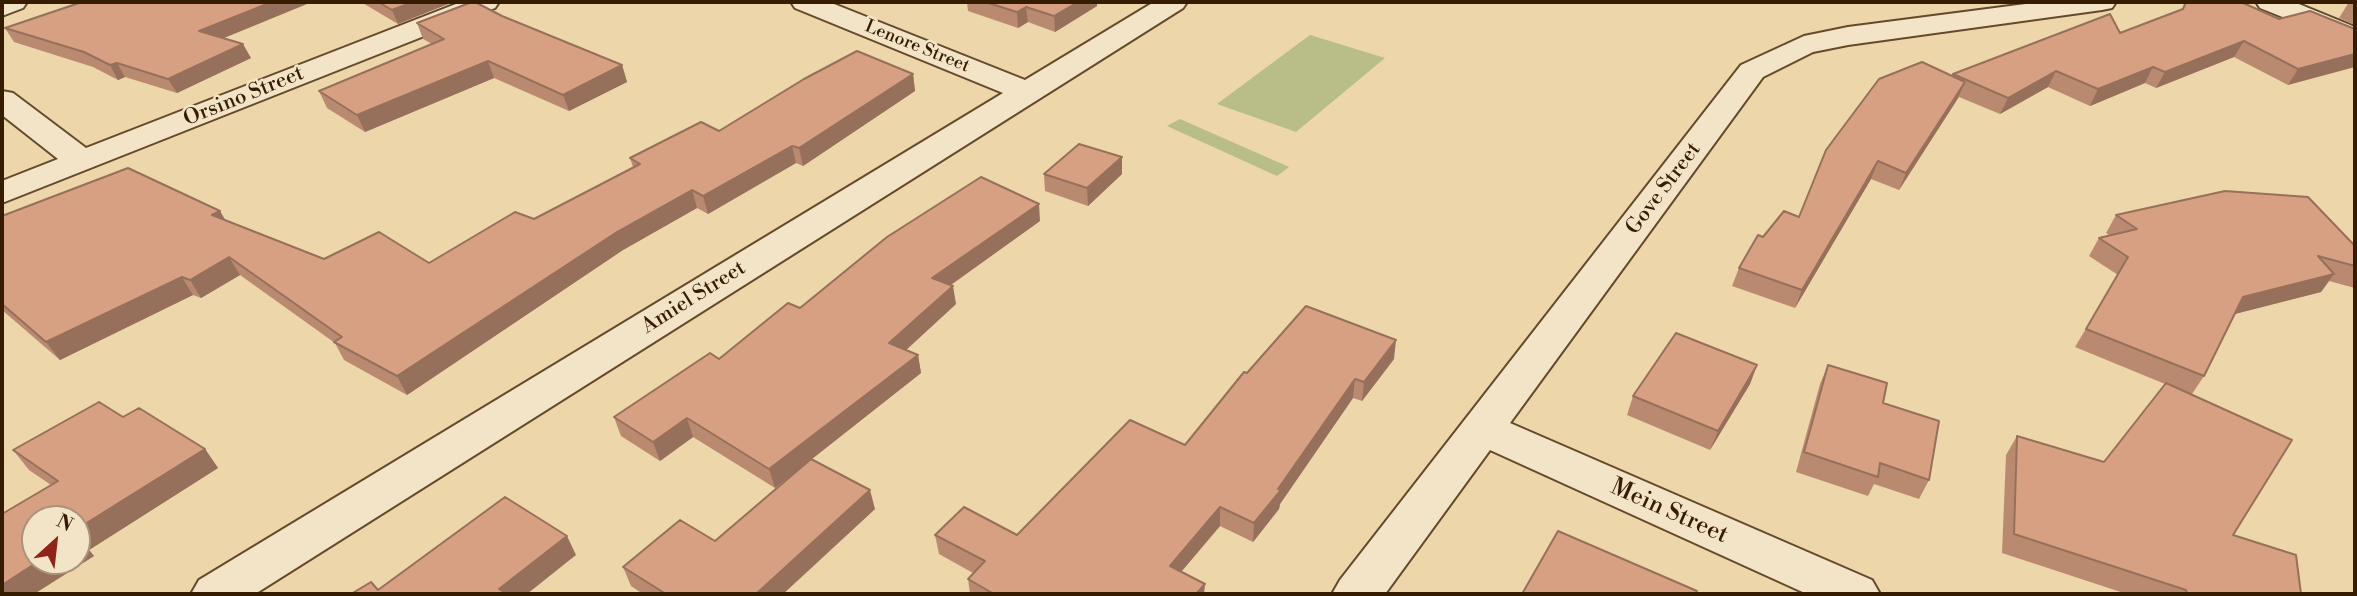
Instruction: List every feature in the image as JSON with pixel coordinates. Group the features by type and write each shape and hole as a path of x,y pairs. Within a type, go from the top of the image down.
{"street":[{"path":"2,8 13,2"},
{"name":"Orsino Street","path":"2,193 485,2"},
{"name":"Lenore Street","path":"805,2 1028,92"},
{"name":"Amiel Street","path":"216,594 1173,2"},
{"name":"Gove Street","path":"1357,594 1752,71 1804,45 1848,36 2102,2"},
{"path":"2270,2 2354,36"},
{"path":"2297,2 2354,36"},
{"path":"2,100 82,161"},
{"name":"Mein Street","path":"1483,429 1855,594"}],"green space":[{"path":"1310,35 1385,58 1296,132 1217,104"},
{"path":"1180,119 1289,167 1277,176 1167,126"}],"building":[{"path":"82,2 272,2 199,31 243,44 168,79 117,63 110,65 84,52 5,28"},
{"path":"378,2 413,2 392,10"},
{"path":"472,2 622,65 563,95 488,61 357,115 319,91 444,39 417,23"},
{"path":"985,2 1078,2 1054,16 1026,7 1017,12"},
{"path":"2186,2 2241,2 2279,19 2310,11 2355,29 2355,54 2298,69 2244,41 2165,72 2153,67 2098,89 2056,71 2008,98 1953,74 2110,14 2120,33 2183,9"},
{"path":"857,51 913,74 799,148 792,146 703,196 692,190 617,232 397,376 334,342 342,337 229,257 190,280 182,277 46,342 2,304 2,216 128,168 220,211 212,215 324,259 379,232 429,263 515,212 534,219 640,164 630,158 701,122 719,131 804,79"},
{"path":"1922,62 1965,82 1906,173 1878,161 1802,290 1739,268 1758,235 1763,237 1784,211 1799,217 1826,150 1879,79"},
{"path":"1079,144 1122,157 1087,188 1044,174"},
{"path":"981,177 1039,204 932,278 953,286 889,343 918,355 769,469 687,418 653,442 614,417 710,353 719,359 788,303 800,308 887,237"},
{"path":"2225,191 2308,197 2355,246 2355,266 2318,256 2334,274 2243,297 2204,376 2086,329 2128,257 2099,238 2137,229 2116,215"},
{"path":"1306,306 1396,340 1364,382 1355,379 1278,489 1281,490 1254,523 1220,507 1170,566 1205,584 1196,594 994,594 968,579 985,561 935,535 964,507 1017,535 1130,420 1185,445 1244,372 1247,373"},
{"path":"1676,333 1757,365 1718,431 1633,396"},
{"path":"1828,365 1887,383 1883,403 1939,421 1929,480 1880,463 1878,477 1804,452"},
{"path":"2166,383 2292,440 2233,535 2296,555 2301,594 2191,594 2186,590 2014,534 2017,436 2104,462"},
{"path":"99,402 123,417 139,408 205,449 91,520 91,505 21,505 21,573 2,585 2,514 58,481 13,450"},
{"path":"811,459 870,490 756,594 666,594 623,567 680,520 715,541"},
{"path":"505,497 567,536 499,589 507,594 351,594 371,582 378,590"},
{"path":"1558,531 1697,591 1695,594 1522,594"}]}
